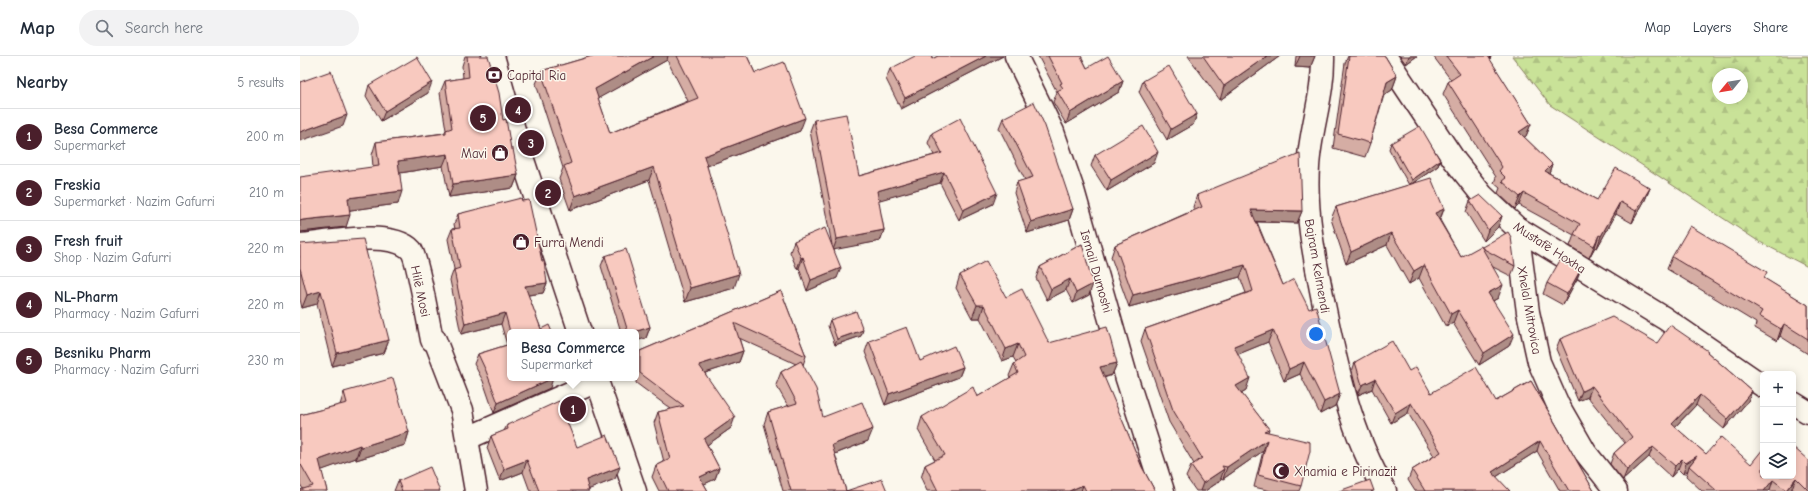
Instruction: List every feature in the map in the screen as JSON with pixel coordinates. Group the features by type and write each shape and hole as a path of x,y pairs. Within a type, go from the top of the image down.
{"street":[{"path":"493,56 520,151 579,329"},
{"name":"Ismail Dumoshi","path":"1016,56 1053,132 1074,190 1093,253 1127,379 1163,491"},
{"name":"Bajram Kelmendi","path":"1323,56 1321,89 1308,166 1308,207 1313,252 1339,379 1359,437 1384,491"},
{"name":"Mustafë Hoxha","path":"1385,56 1455,161 1482,195 1517,228 1664,318 1760,384"},
{"name":"Xhelal Mitrovica","path":"1517,228 1528,312 1539,362 1558,405 1585,452 1616,491"},
{"name":"Hilë Mosi","path":"300,245 361,239 382,240 399,242 411,251 416,264 432,340 435,340 462,410 476,491"},
{"path":"468,438 592,381"},
{"path":"597,381 635,491"},
{"path":"1796,405 1808,412"}],"green space":[{"path":"1512,56 1808,56 1808,267 1758,241 1550,105"}],"building":[{"path":"467,56 488,56 499,93 503,120 506,119 511,149 513,149 518,175 453,184 448,154 398,161 402,191 348,198 350,215 300,221 300,177 379,166 376,142 446,133 446,130 452,128 445,81 469,77"},
{"path":"592,56 654,56 595,89 610,133 698,98 677,56 747,56 755,73 784,62 805,118 704,156 739,274 690,288 654,167 575,196 564,166 571,163 541,71"},
{"path":"915,56 931,56 932,59 938,56 986,56 905,98 890,69"},
{"path":"1048,56 1081,56 1087,68 1108,56 1123,81 1070,113 1057,91 1063,88 1060,84 1062,83"},
{"path":"1203,56 1267,56 1224,86"},
{"path":"1349,56 1385,56 1397,76 1387,82 1370,143 1338,134"},
{"path":"1446,56 1488,56 1531,124 1519,132 1552,164 1545,171 1597,200 1616,168 1650,188 1636,211 1620,202 1601,236 1599,235 1594,246 1574,234 1580,224 1524,193 1520,197 1502,181 1506,178 1499,171 1502,167 1448,82 1460,74"},
{"path":"417,57 432,82 385,111 369,85"},
{"path":"1169,66 1197,114 1171,129 1143,81"},
{"path":"331,71 347,115 300,132 300,82"},
{"path":"1034,102 1045,126 1073,209 1031,222 1017,182 1033,177 1003,118"},
{"path":"846,114 859,176 942,153 932,133 960,118 997,193 963,210 944,172 877,191 884,230 837,239 814,120"},
{"path":"1143,126 1158,152 1111,180 1095,155"},
{"path":"1420,126 1440,160 1412,180 1391,143"},
{"path":"1300,153 1302,211 1251,210 1283,285 1294,279 1309,309 1316,306 1340,394 1324,402 1304,362 1289,369 1273,330 1234,346 1250,378 1236,386 1269,429 1264,431 1310,442 1310,451 1301,486 1258,475 1267,440 1227,467 1222,466 1224,469 1203,483 1191,466 1202,458 1173,410 1145,329 1253,291 1245,265 1133,295 1115,245 1202,207 1197,195"},
{"path":"1431,178 1444,209 1435,213 1461,257 1481,246 1503,285 1488,293 1514,334 1484,353 1458,310 1451,314 1424,265 1414,271 1391,233 1351,252 1336,207"},
{"path":"1480,195 1502,216 1488,230 1470,201"},
{"path":"521,198 522,201 529,200 542,261 544,261 547,283 525,286 541,329 509,329 505,313 465,324 454,270 460,268 452,229 460,228 458,214"},
{"path":"1690,226 1767,272 1764,278 1808,305 1808,339 1784,324 1781,329 1759,316 1762,311 1672,257"},
{"path":"825,228 841,268 811,280 803,257 801,258 794,241"},
{"path":"1508,232 1511,237 1515,266 1482,248"},
{"path":"363,239 389,340 337,353 321,291 307,295 300,268 300,244"},
{"path":"1082,244 1093,284 1076,293 1070,279 1051,289 1040,267"},
{"path":"626,249 650,327 639,330 639,329 627,329 605,256"},
{"path":"1562,257 1581,269 1567,294 1547,283"},
{"path":"986,261 1006,297 1022,289 1049,343 1107,327 1117,363 1100,367 1142,467 1155,491 1086,491 1083,485 1069,491 938,491 925,465 945,455 922,417 973,387 977,397 1018,373 1014,364 1024,357 1018,344 1006,349 984,305 977,305 960,275"},
{"path":"781,291 806,356 734,323 743,351 699,365 735,417 704,439 719,468 700,477 708,491 668,491 656,466 670,459 658,412 684,406 640,373 640,351"},
{"path":"856,311 863,330 837,339 830,320"},
{"path":"1612,317 1657,343 1670,325 1708,351 1707,352 1752,391 1728,419 1700,395 1672,424 1706,454 1721,437 1751,464 1760,453 1760,479 1795,479 1786,490 1773,480 1764,491 1717,491 1689,466 1697,456 1686,463 1682,459 1675,466 1653,447 1627,470 1614,453 1632,437 1592,386 1582,391 1560,339"},
{"path":"549,325 551,329 541,329"},
{"path":"907,327 920,361 954,346 963,367 889,394 869,341"},
{"path":"1392,341 1409,371 1416,367 1431,393 1476,367 1496,401 1531,381 1594,491 1569,491 1540,441 1492,472 1510,491 1425,491 1412,470 1441,452 1411,403 1395,413 1375,379 1362,385 1355,362"},
{"path":"507,345 507,381 546,381 498,403 478,354"},
{"path":"801,361 816,389 823,417 862,402 873,429 832,445 846,491 791,491 768,412 797,403 781,372"},
{"path":"393,378 409,432 361,447 360,445 319,460 327,491 300,491 313,486 300,463 300,415 347,403 344,392"},
{"path":"559,401 577,447 607,435 620,467 586,480 589,491 539,491 527,460 504,469 491,436 508,429 507,425"},
{"path":"1796,450 1808,460 1808,490 1796,478"},
{"path":"430,467 440,491 402,491 398,481"},
{"path":"882,479 887,491 846,491"},
{"path":"1370,480 1374,491 1339,491"}],"place":[{"name":"Capital Ria","path":"494,75"},
{"name":"NL-Pharm","path":"518,110"},
{"name":"Besniku Pharm","path":"483,118"},
{"name":"Fresh fruit","path":"531,143"},
{"name":"Mavi","path":"500,153"},
{"name":"Freskia","path":"548,193"},
{"name":"Furra Mendi","path":"521,242"},
{"name":"Besa Commerce","path":"573,409"},
{"name":"Xhamia e Pirinazit","path":"1281,471"}]}
